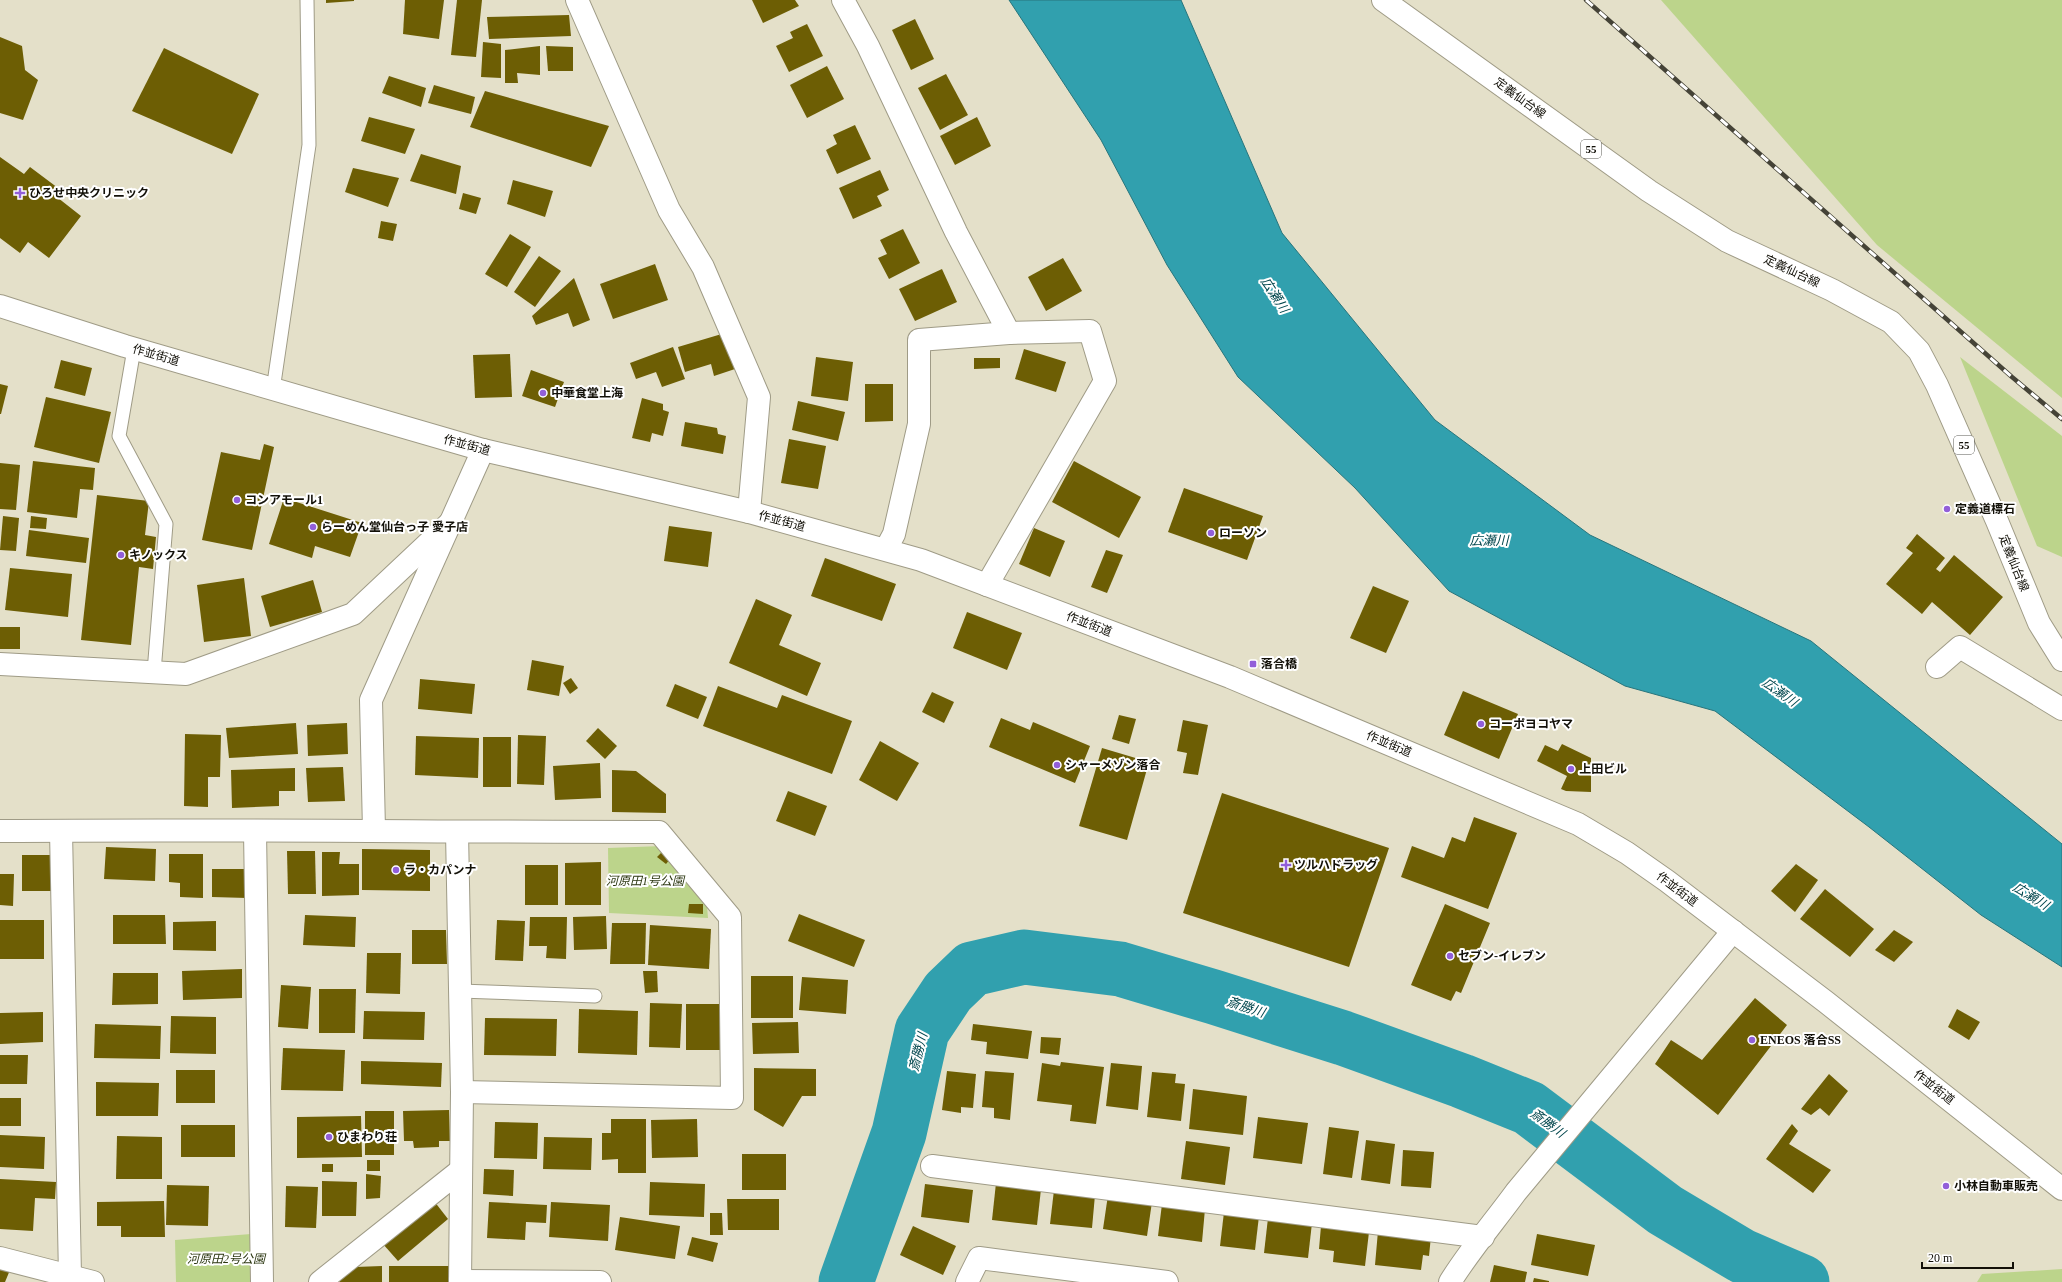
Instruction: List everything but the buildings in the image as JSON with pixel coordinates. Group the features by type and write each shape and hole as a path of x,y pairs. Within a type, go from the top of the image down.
{"street":[{"path":"578,0 669,210 703,267 759,397 749,512"},
{"path":"843,0 868,46 956,232 1008,333"},
{"name":"定義仙台線","path":"1383,0 1649,191 1721,237 1832,290 1891,322 1919,351 1937,385 1997,521 2039,623 2062,660"},
{"name":"作並街道","path":"0,306 134,349 483,450 749,512 886,549 987,585 1230,677 1578,824 1627,853 1733,931 1826,1002 2062,1189"},
{"path":"886,549 894,534 919,424 919,340 1008,333 1090,330 1105,381 987,585"},
{"path":"374,830 371,700 483,450"},
{"path":"0,664 186,674 352,614 452,521"},
{"path":"1938,667 1960,647 2062,709"},
{"path":"0,832 374,830 457,832 659,832 730,917 732,1098 462,1092"},
{"path":"61,831 70,1276"},
{"path":"255,831 262,1282"},
{"path":"457,832 462,1092 460,1281 600,1282"},
{"path":"1450,1282 1472,1248 1483,1237 1516,1192 1733,931"},
{"path":"932,1166 1483,1237"},
{"path":"320,1282 461,1170"},
{"path":"0,1258 93,1282"},
{"path":"967,1282 979,1258 1167,1282"}],"lane":[{"path":"273,390 309,145 307,0"},
{"path":"134,349 119,436 166,524 154,672"},
{"path":"460,991 595,996"}],"green space":[{"path":"1661,0 2062,0 2062,398 1877,245"},
{"path":"1960,357 2062,436 2062,557 2037,546"},
{"name":"河原田1号公園","path":"662,846 707,906 708,918 609,913 608,848"},
{"name":"河原田2号公園","path":"251,1234 254,1282 176,1282 175,1240"},
{"path":"2062,1269 2062,1282 1977,1282 1982,1274"}],"water":[{"name":"広瀬川","path":"1009,0 1181,0 1282,233 1435,420 1590,535 1811,641 2062,844 2062,967 1981,915 1869,827 1715,711 1625,686 1449,591 1355,488 1238,377 1167,265 1101,140"}],"waterway":[{"name":"斎勝川","path":"846,1282 899,1133 922,1031 948,992 972,969 1024,957 1120,969 1214,997 1343,1038 1462,1081 1529,1108 1665,1210 1742,1256 1802,1282"}],"railway":[{"path":"1586,0 2012,377 2062,419"}],"place":[{"name":"ひろせ中央クリニック","path":"20,193"},
{"name":"中華食堂上海","path":"543,393"},
{"name":"コンアモール1","path":"237,500"},
{"name":"定義道標石","path":"1947,509"},
{"name":"らーめん堂仙台っ子 愛子店","path":"313,527"},
{"name":"ローソン","path":"1211,533"},
{"name":"キノックス","path":"121,555"},
{"name":"落合橋","path":"1253,664"},
{"name":"コーポヨコヤマ","path":"1481,724"},
{"name":"シャーメゾン落合","path":"1057,765"},
{"name":"上田ビル","path":"1571,769"},
{"name":"ツルハドラッグ","path":"1286,865"},
{"name":"ラ・カパンナ","path":"396,870"},
{"name":"セブン-イレブン","path":"1450,956"},
{"name":"ENEOS 落合SS","path":"1752,1040"},
{"name":"ひまわり荘","path":"329,1137"},
{"name":"小林自動車販売","path":"1946,1186"}]}
